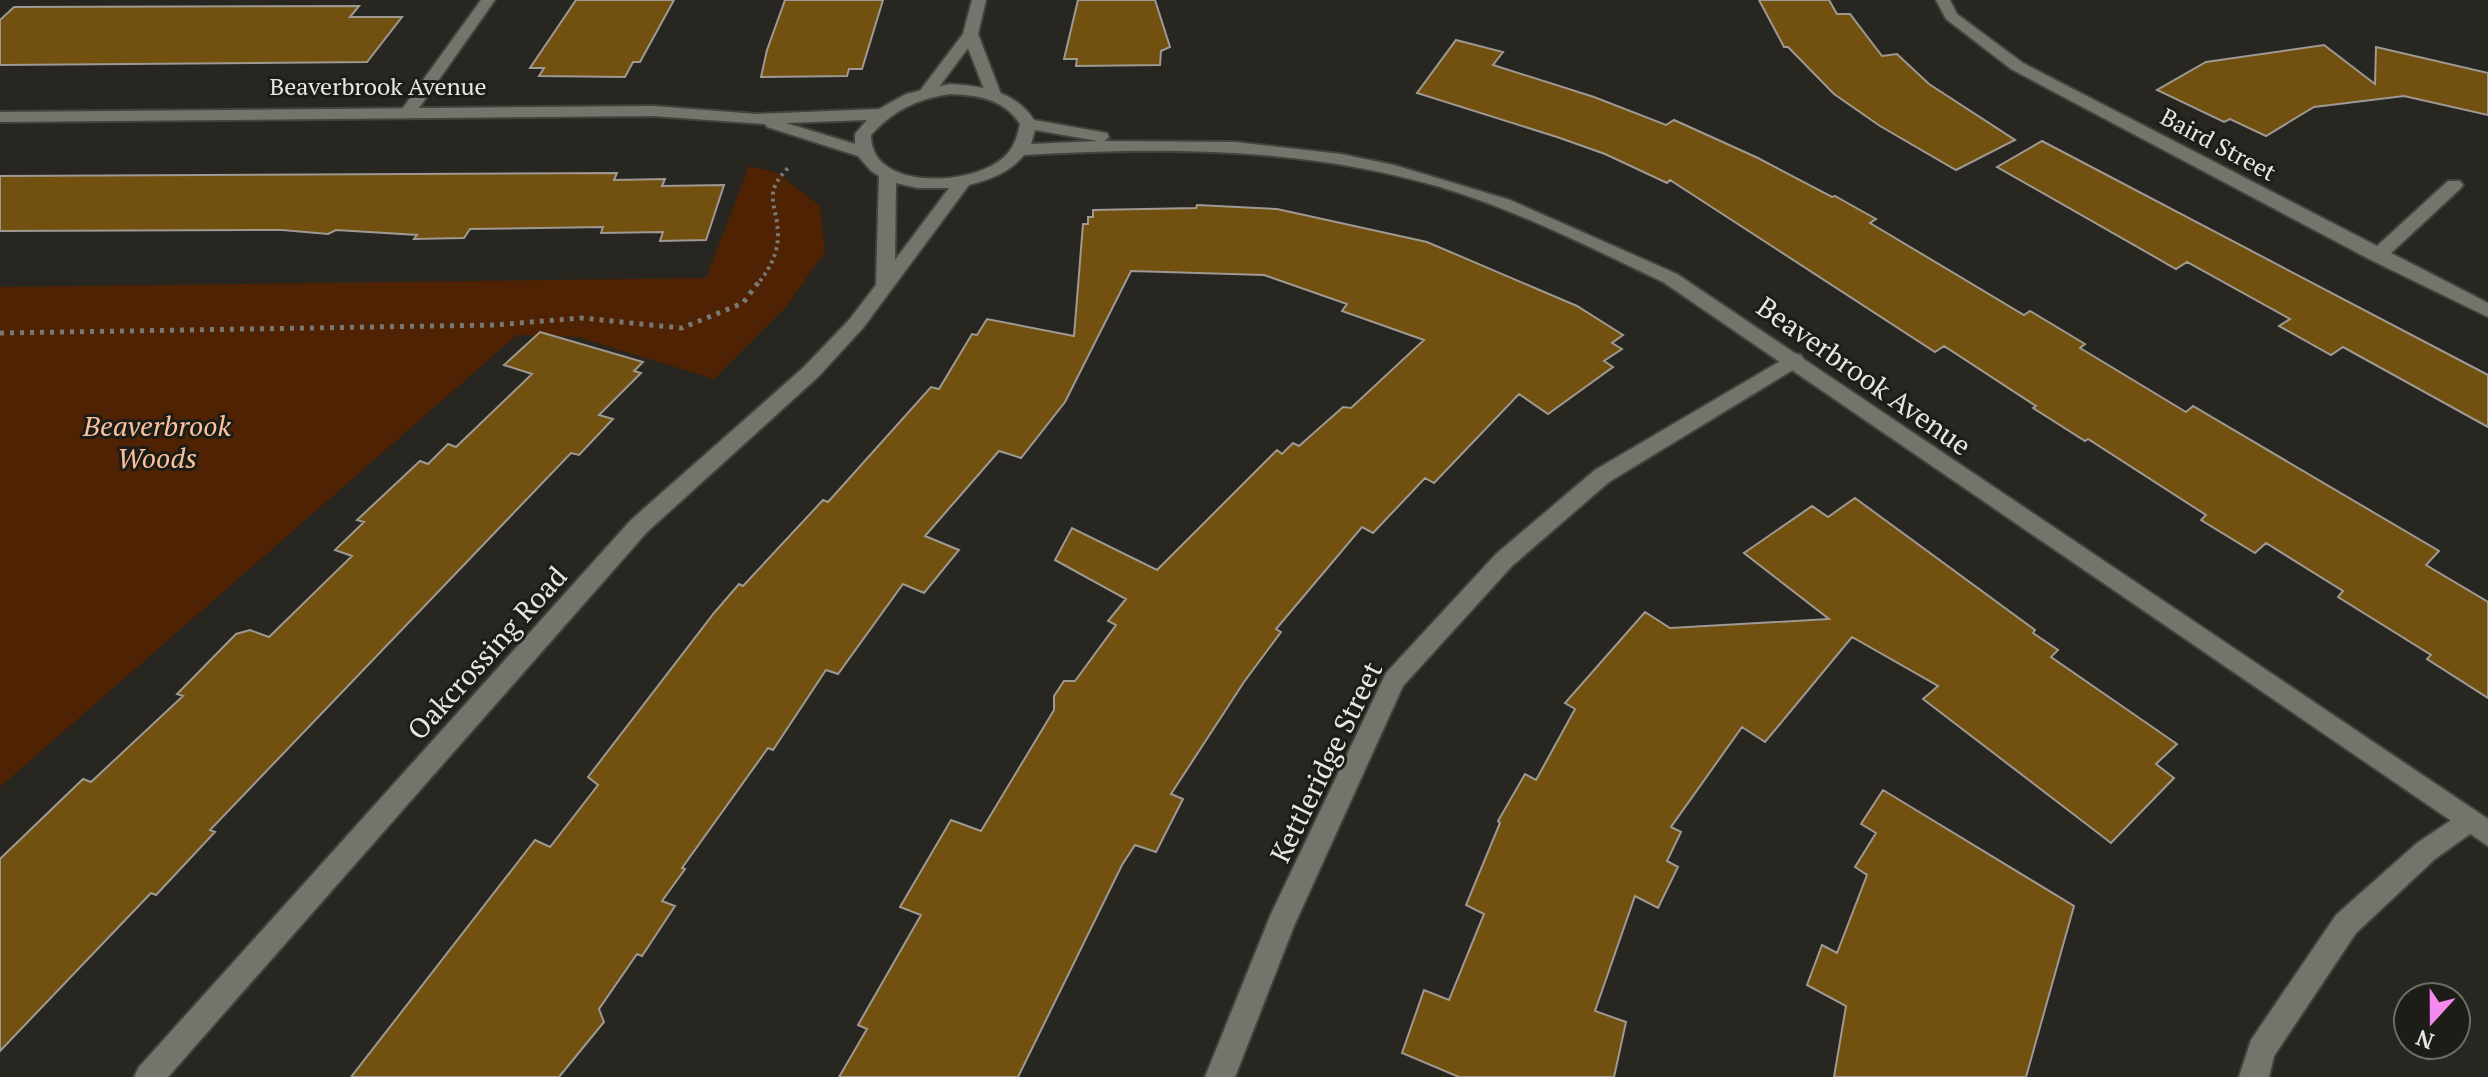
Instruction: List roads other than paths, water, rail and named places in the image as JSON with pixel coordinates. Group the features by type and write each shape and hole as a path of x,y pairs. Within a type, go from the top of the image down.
{"street":[{"path":"408,112 488,0"},
{"path":"927,92 970,34 979,0"},
{"name":"Baird Street","path":"1943,0 1951,16 2017,66 2377,256 2488,311"},
{"path":"970,34 993,94"},
{"path":"973,90 993,94 1022,112 1028,124 1021,150 1002,166 963,182 932,185 879,169 864,152 863,134 881,114 906,98 927,92 973,90"},
{"name":"Beaverbrook Avenue","path":"0,117 653,111 757,119 881,114"},
{"name":"Beaverbrook Avenue","path":"757,119 864,152"},
{"name":"Beaverbrook Avenue","path":"1028,124 1134,143"},
{"name":"Beaverbrook Avenue","path":"1021,150 1134,143 1248,146 1356,161 1447,184 1543,220 1670,278 2478,828"},
{"path":"885,285 888,173"},
{"name":"Oakcrossing Road","path":"149,1077 639,526 811,372 856,324 963,182"},
{"path":"2377,256 2454,185"},
{"name":"Kettleridge Street","path":"1220,1077 1281,923 1394,680 1504,560 1602,476 1794,360"},
{"path":"2254,1077 2261,1050 2346,924 2426,851 2478,828"}],"park label":[{"name":"Beaverbrook Woods","path":"157,442"}]}
